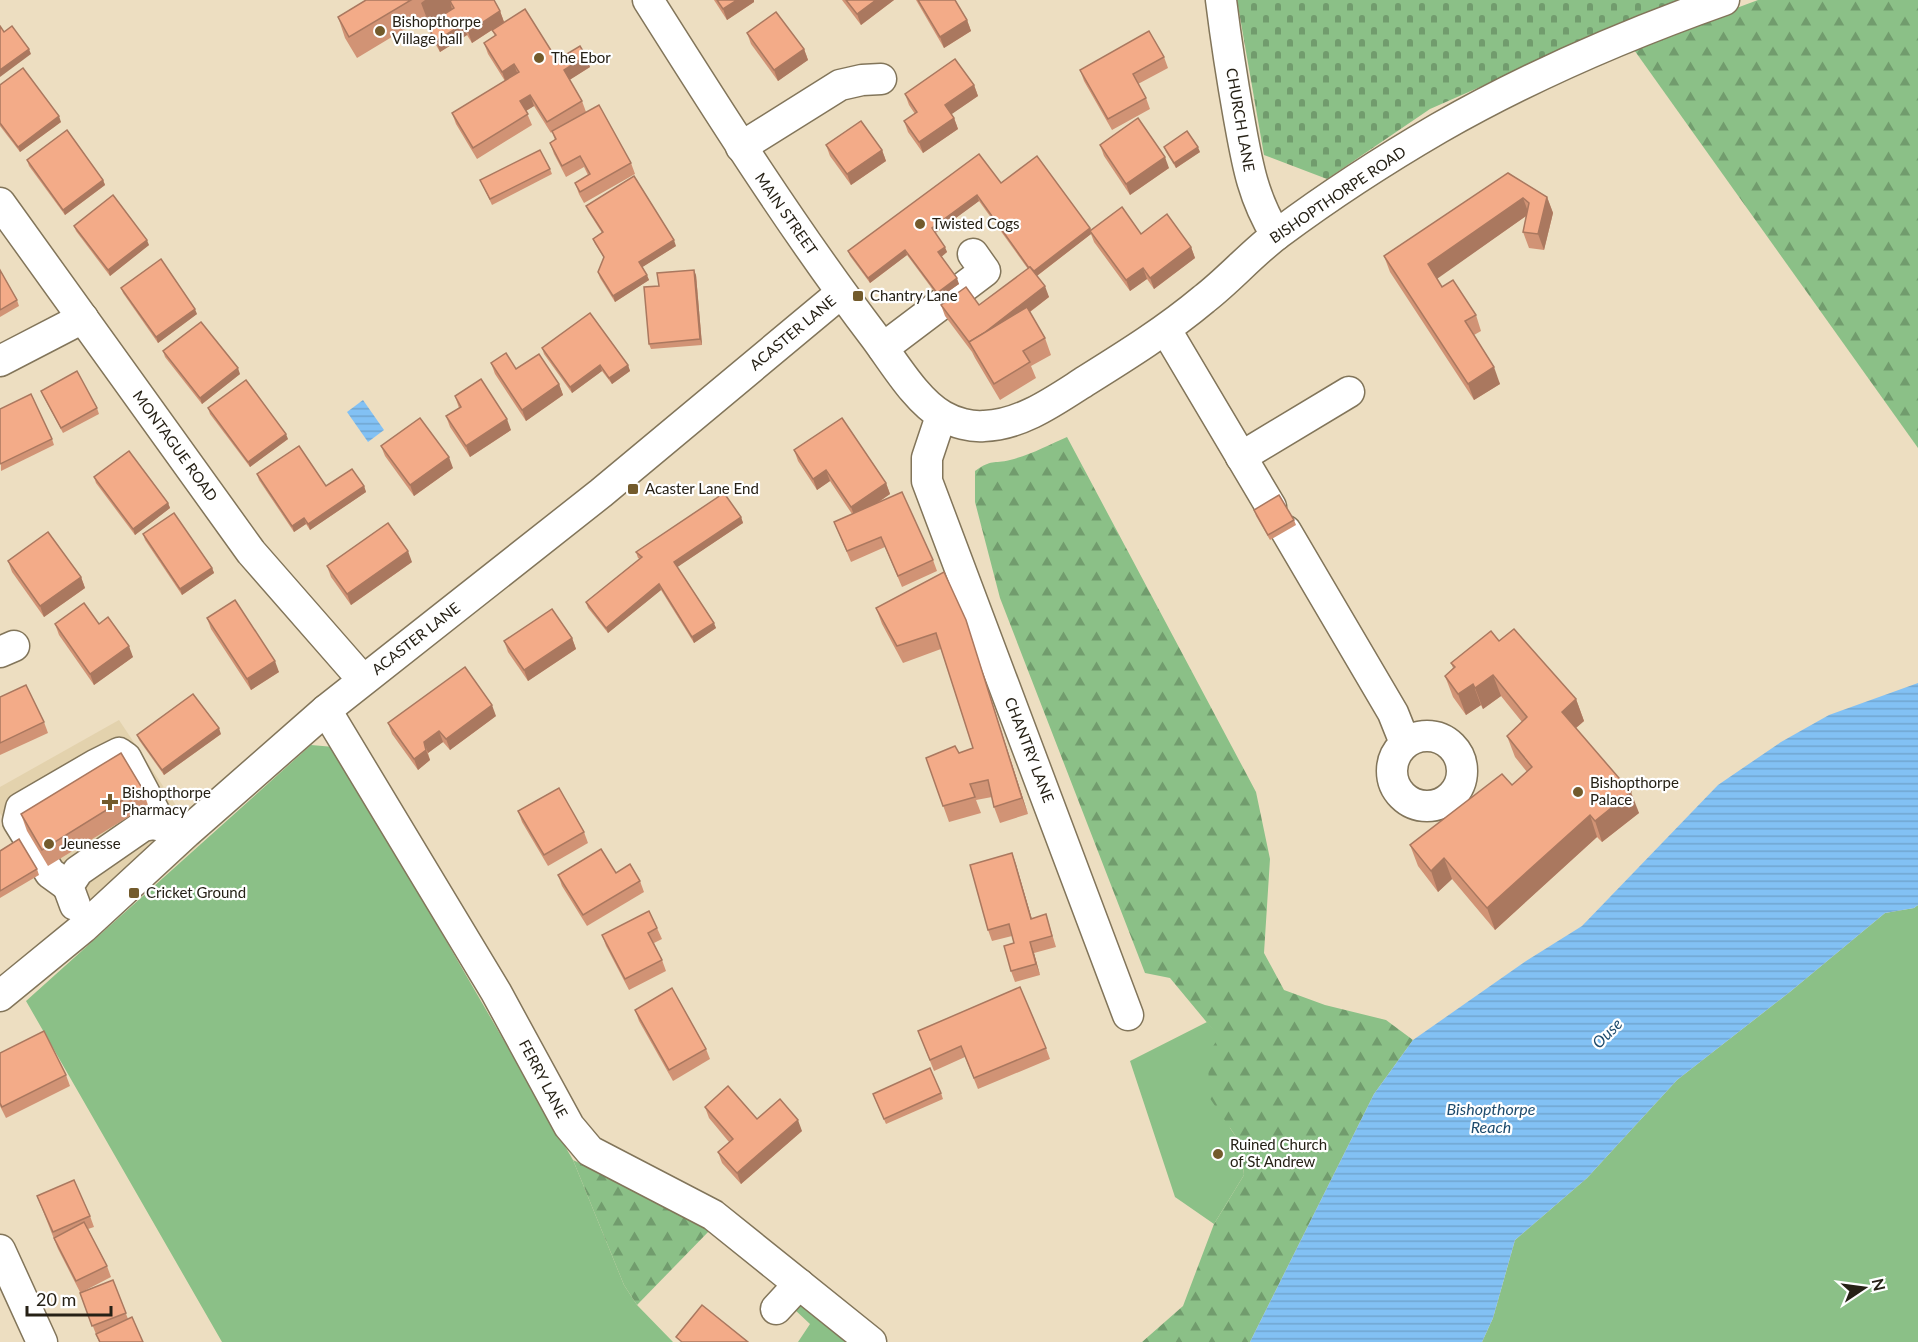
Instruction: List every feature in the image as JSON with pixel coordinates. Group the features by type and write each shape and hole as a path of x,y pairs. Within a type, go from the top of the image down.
{"street":[{"name":"MAIN STREET","path":"648,0 741,147 841,293 919,396 941,416"},
{"name":"CHURCH LANE","path":"1221,0 1248,173 1262,213 1276,235"},
{"name":"BISHOPTHORPE ROAD","path":"941,416 962,424 985,426 1009,421 1046,404 1166,330 1206,298 1276,235 1378,165 1440,128 1584,54 1648,27 1724,0"},
{"path":"741,147 840,85 862,80 881,80"},
{"name":"MONTAGUE ROAD","path":"0,203 251,552 363,680"},
{"path":"883,348 985,271 973,254"},
{"name":"ACASTER LANE","path":"0,996 83,928 187,832 326,710 601,494 841,293"},
{"path":"0,361 83,318"},
{"path":"1166,330 1393,713 1406,743"},
{"path":"1241,457 1349,392"},
{"name":"CHANTRY LANE","path":"941,416 927,458 927,481 1128,1015"},
{"name":"FERRY LANE","path":"326,710 496,992 569,1126 590,1151 713,1215 871,1342"},
{"path":"83,928 68,886 50,873 18,821 21,808 119,753 126,758 154,811 153,824"},
{"path":"68,886 78,871 143,826 153,824 187,832"},
{"path":"0,1250 42,1342"},
{"path":"776,1309 799,1284"}],"shaded area":[{"path":"119,720 201,843 86,946 0,813 0,787"}],"green space":[{"path":"1237,0 1678,0 1430,109 1327,179 1264,155"},
{"path":"1758,0 1918,0 1918,448 1632,47"},
{"path":"1067,437 1256,792 1270,859 1264,953 1284,990 1325,1005 1386,1020 1413,1040 1374,1094 1250,1342 1142,1342 1183,1306 1214,1224 1244,1175 1241,1144 1209,1097 1208,1054 1219,1037 1170,978 1145,973 1000,598 975,502 975,471 989,463 1025,455"},
{"path":"311,745 334,747 573,1160 624,1285 637,1305 673,1342 222,1342 26,1001"},
{"path":"1918,905 1918,1342 1482,1342 1493,1318 1515,1240 1587,1178 1677,1080 1791,991 1885,913 1914,908"},
{"path":"1207,1022 1220,1037 1230,1128 1241,1144 1244,1175 1214,1224 1175,1197 1130,1061"},
{"path":"573,1160 666,1203 711,1229 637,1305 624,1285"},
{"path":"801,1303 848,1342 798,1342 810,1324 794,1309"}],"water":[{"path":"363,400 384,430 368,442 347,412"},
{"name":"Bishopthorpe Reach","path":"1918,683 1918,905 1914,908 1885,913 1791,991 1677,1080 1587,1178 1515,1240 1493,1318 1482,1342 1250,1342 1374,1094 1413,1040 1526,961 1582,926 1718,785 1781,742 1829,715"}],"building":[{"path":"366,0 411,0 349,37 338,17"},
{"path":"494,0 500,11 468,32 463,24 436,41 427,25 454,8 450,1"},
{"path":"717,0 737,0 723,9"},
{"path":"846,0 876,0 857,14"},
{"path":"918,0 955,0 967,20 940,37"},
{"path":"525,9 557,60 580,46 586,56 564,70 582,101 547,122 530,95 520,101 528,114 473,148 452,113 519,72 514,64 502,72 484,43 496,35 492,30"},
{"path":"776,12 804,49 774,70 747,33"},
{"path":"0,26 4,32 12,26 29,49 0,70"},
{"path":"1149,31 1164,57 1133,74 1146,98 1108,119 1080,70"},
{"path":"955,59 974,85 945,105 954,118 919,142 904,121 917,112 905,94"},
{"path":"23,68 59,116 18,147 0,123 0,85"},
{"path":"599,105 631,163 580,192 575,183 590,174 580,156 562,166 550,143 556,139 552,131"},
{"path":"1138,118 1165,157 1126,184 1100,145"},
{"path":"861,121 882,150 847,174 826,145"},
{"path":"67,130 103,180 63,210 27,160"},
{"path":"1187,131 1198,147 1174,163 1164,147"},
{"path":"540,150 550,169 490,199 480,180"},
{"path":"979,154 1001,183 1037,156 1090,228 1034,271 1029,268 977,195 932,228 945,247 938,252 957,278 937,293 905,250 868,278 848,251"},
{"path":"1508,173 1547,197 1538,234 1523,232 1529,203 1523,198 1428,264 1442,287 1453,280 1476,315 1465,321 1494,367 1468,384 1384,256"},
{"path":"634,176 674,240 639,262 647,275 613,296 598,272 604,257 593,239 603,232 586,206"},
{"path":"113,195 147,240 108,270 74,226"},
{"path":"1122,207 1141,234 1167,214 1191,247 1150,278 1143,268 1126,280 1090,231"},
{"path":"161,259 195,309 156,337 121,288"},
{"path":"1030,267 1045,286 969,342 941,305 966,287 979,305"},
{"path":"0,270 17,300 0,310"},
{"path":"694,270 700,339 649,344 644,287 659,286 657,273"},
{"path":"1027,307 1045,338 1023,351 1030,362 994,384 969,342"},
{"path":"590,313 628,365 609,378 600,365 570,387 542,348"},
{"path":"201,322 238,368 200,398 163,351"},
{"path":"506,353 516,369 539,354 559,384 522,410 491,363"},
{"path":"77,371 97,408 61,428 41,391"},
{"path":"481,379 507,419 466,446 446,416 461,407 455,396"},
{"path":"246,380 286,434 248,462 208,408"},
{"path":"31,394 52,439 0,464 0,409"},
{"path":"420,418 449,457 410,485 381,446"},
{"path":"842,418 886,483 851,507 826,470 813,479 794,450"},
{"path":"299,446 326,486 352,469 364,486 308,524 304,518 292,526 257,474"},
{"path":"129,451 168,503 133,529 94,477"},
{"path":"902,492 933,560 898,576 881,537 847,551 834,522"},
{"path":"724,493 741,517 674,562 714,623 692,637 659,584 606,628 586,602 642,557 636,552"},
{"path":"1279,495 1294,520 1268,535 1254,510"},
{"path":"174,513 212,568 180,589 143,534"},
{"path":"388,523 408,551 347,594 327,566"},
{"path":"48,532 81,577 40,606 8,561"},
{"path":"944,572 966,620 1022,798 994,807 988,780 970,784 975,797 943,806 926,758 955,746 959,753 973,748 936,633 897,646 876,608"},
{"path":"235,600 275,661 247,679 207,618"},
{"path":"84,603 99,624 108,617 129,646 90,674 55,624"},
{"path":"552,609 572,638 524,670 504,641"},
{"name":"Bishopthorpe Palace","path":"1514,629 1576,699 1562,712 1631,792 1595,821 1590,815 1487,908 1444,858 1431,871 1410,845 1502,774 1512,785 1532,767 1507,736 1527,717 1493,675 1475,688 1473,684 1458,694 1445,676 1455,667 1451,663 1491,631 1499,641"},
{"path":"465,667 492,705 446,739 439,731 424,742 426,750 414,759 388,723"},
{"path":"26,685 44,722 0,743 0,697"},
{"path":"193,694 219,728 162,770 137,735"},
{"path":"121,753 142,788 42,850 21,814"},
{"path":"559,788 584,832 544,855 518,811"},
{"path":"19,839 37,869 0,891 0,851"},
{"path":"601,849 616,873 630,864 640,881 583,915 558,875"},
{"path":"1012,853 1031,919 1046,914 1052,936 1030,942 1036,964 1011,971 1004,946 1014,943 1009,924 988,930 970,865"},
{"path":"649,911 657,928 648,933 662,960 625,979 602,935"},
{"path":"1020,987 1046,1048 974,1078 961,1046 930,1060 918,1031"},
{"path":"672,988 706,1049 669,1070 635,1010"},
{"path":"44,1031 66,1075 2,1107 0,1103 0,1053"},
{"path":"930,1068 941,1093 884,1119 873,1094"},
{"path":"728,1086 757,1119 780,1099 798,1120 737,1173 718,1152 733,1139 705,1107"},
{"path":"74,1180 90,1216 53,1232 37,1196"},
{"path":"84,1222 107,1266 76,1281 54,1238"},
{"path":"113,1280 126,1313 92,1326 80,1293"},
{"path":"702,1305 748,1342 682,1342 676,1337"},
{"path":"132,1317 143,1342 100,1342 96,1334"}],"place":[{"name":"Bishopthorpe Village hall","path":"380,31"},
{"name":"The Ebor","path":"539,58"},
{"name":"Twisted Cogs","path":"920,224"},
{"name":"Chantry Lane","path":"858,296"},
{"name":"Acaster Lane End","path":"633,489"},
{"name":"Bishopthorpe Palace","path":"1578,792"},
{"name":"Bishopthorpe Pharmacy","path":"110,802"},
{"name":"Jeunesse","path":"49,844"},
{"name":"Cricket Ground","path":"134,893"},
{"name":"Ruined Church of St Andrew","path":"1218,1154"}],"water label":[{"name":"Ouse","path":"1607,1033"}]}
